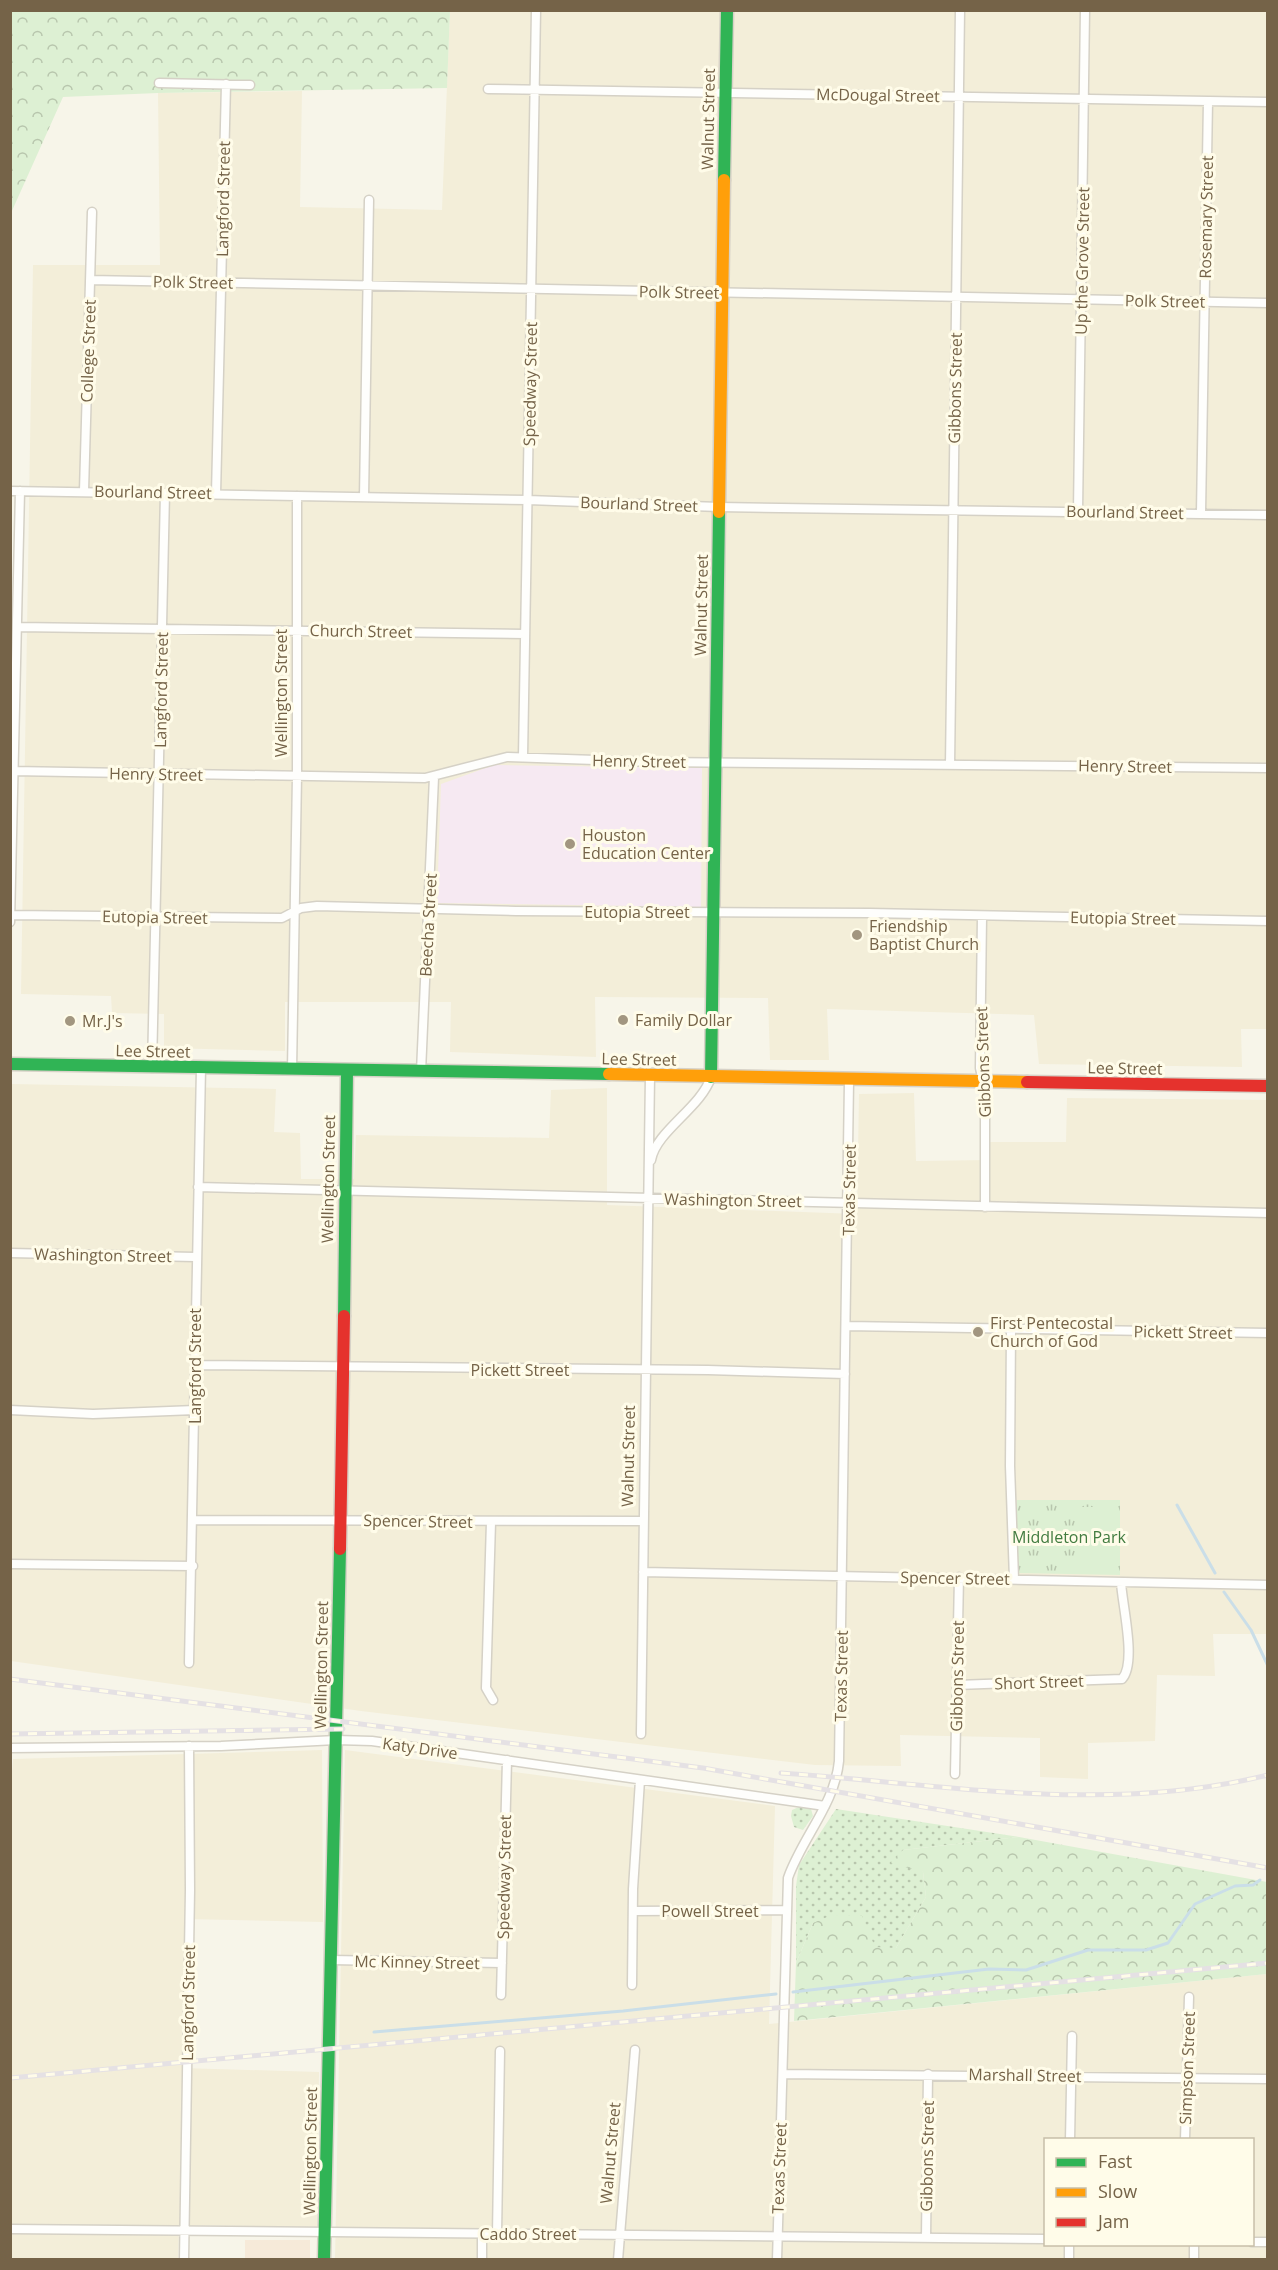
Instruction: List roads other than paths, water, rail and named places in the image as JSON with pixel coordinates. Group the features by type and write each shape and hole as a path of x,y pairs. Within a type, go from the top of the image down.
{"street":[{"name":"Speedway Street","path":"523,757 536,10"},
{"name":"Walnut Street","path":"649,1179 652,1155 699,1099 711,1077 727,10"},
{"name":"Gibbons Street","path":"950,765 960,10"},
{"name":"Up the Grove Street","path":"1078,511 1085,10"},
{"path":"159,83 250,85"},
{"name":"Langford Street","path":"216,494 226,84"},
{"name":"McDougal Street","path":"488,89 1268,102"},
{"name":"Rosemary Street","path":"1201,513 1208,101"},
{"path":"364,497 369,200"},
{"name":"College Street","path":"84,491 92,212"},
{"name":"Polk Street","path":"90,280 1268,303"},
{"name":"Bourland Street","path":"10,491 528,500 719,507 1268,515"},
{"path":"10,922 20,491"},
{"name":"Langford Street","path":"152,1068 165,492"},
{"name":"Wellington Street","path":"292,1070 297,776 297,496"},
{"name":"Church Street","path":"17,627 525,634"},
{"name":"Henry Street","path":"13,771 159,775 434,777 507,757 715,762 1268,768"},
{"name":"Beecha Street","path":"421,1072 434,777"},
{"name":"Eutopia Street","path":"11,915 282,918 294,910 317,906 1268,921"},
{"name":"Gibbons Street","path":"982,917 985,1207"},
{"name":"Lee Street","path":"10,1064 849,1081 1268,1086"},
{"name":"Langford Street","path":"189,1663 193,1566 195,1257 201,1068"},
{"name":"Wellington Street","path":"324,2259 341,1519 347,1071"},
{"name":"Walnut Street","path":"641,1734 650,1076"},
{"name":"Texas Street","path":"777,2259 788,1878 794,1859 825,1806 838,1778 849,1203 849,1081"},
{"name":"Washington Street","path":"198,1187 1268,1213"},
{"name":"Washington Street","path":"10,1253 195,1257"},
{"name":"Pickett Street","path":"846,1326 1268,1334"},
{"path":"1011,1329 1010,1466 1014,1579"},
{"name":"Pickett Street","path":"195,1365 708,1370 846,1374"},
{"path":"10,1410 93,1414 195,1410"},
{"name":"Spencer Street","path":"193,1520 643,1521"},
{"path":"491,1522 486,1688 493,1700"},
{"path":"10,1564 193,1566"},
{"name":"Spencer Street","path":"643,1572 959,1577 1268,1586"},
{"name":"Gibbons Street","path":"955,1774 959,1577"},
{"name":"Short Street","path":"957,1685 1122,1678 1128,1670 1129,1652 1121,1582"},
{"name":"Katy Drive","path":"10,1748 372,1741 825,1806"},
{"name":"Langford Street","path":"184,2259 190,1890 189,1746"},
{"name":"Speedway Street","path":"501,1995 507,1760"},
{"path":"632,1985 633,1911 640,1780"},
{"name":"Powell Street","path":"633,1911 786,1910"},
{"name":"Mc Kinney Street","path":"331,1960 502,1963"},
{"name":"Simpson Street","path":"1185,2138 1190,1997"},
{"path":"1070,2138 1072,2036"},
{"name":"Walnut Street","path":"618,2259 618,2235 635,2050"},
{"path":"498,2234 500,2051"},
{"name":"Marshall Street","path":"783,2074 1268,2079"},
{"name":"Gibbons Street","path":"926,2238 928,2074"},
{"name":"Caddo Street","path":"10,2229 1044,2239"},
{"path":"482,2234 482,2259"}],"waterway":[{"path":"1177,1505 1215,1573"},
{"path":"1224,1592 1251,1630 1268,1666"},
{"path":"793,1992 989,1969 1026,1970 1088,1950 1146,1950 1168,1943 1195,1904 1235,1886 1253,1885 1260,1880"},
{"path":"374,2032 623,2011 776,1994"}],"railway":[{"path":"10,1679 703,1768 1268,1868"},
{"path":"10,1734 343,1729"},
{"path":"781,1773 964,1789 1086,1795 1147,1793 1207,1787 1268,1775"},
{"path":"10,2078 1268,1963"}],"place":[{"name":"Houston Education Center","path":"570,844"},
{"name":"Friendship Baptist Church","path":"857,935"},
{"name":"Family Dollar","path":"623,1020"},
{"name":"Mr.J's","path":"70,1021"},
{"name":"First Pentecostal Church of God","path":"978,1332"}],"park label":[{"name":"Middleton Park","path":"1069,1537"}]}
